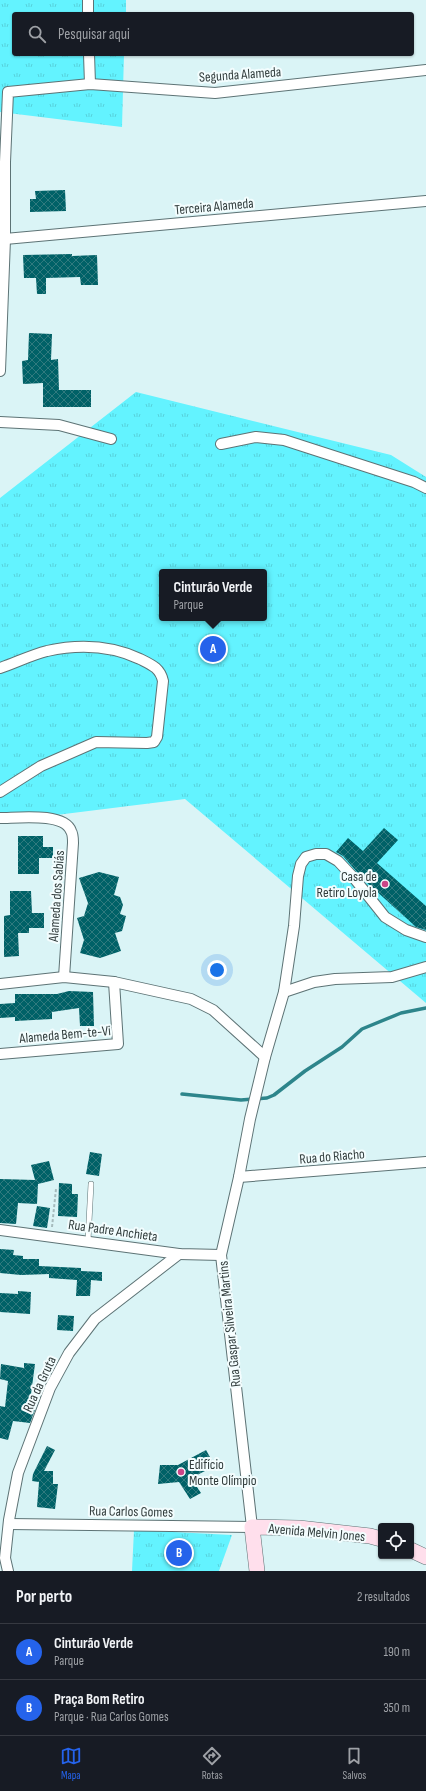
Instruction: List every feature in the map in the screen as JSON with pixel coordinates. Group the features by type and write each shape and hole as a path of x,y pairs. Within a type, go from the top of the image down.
{"main road":[{"name":"Avenida Melvin Jones","path":"252,1527 299,1528 378,1538"},
{"name":"Rua Gaspar Silveira Martins","path":"252,1527 257,1571"},
{"path":"414,1551 426,1557"}],"street":[{"path":"88,0 88,12"},
{"path":"89,56 90,84"},
{"name":"Segunda Alameda","path":"3,162 8,92 90,84 215,93 426,70"},
{"path":"0,371 1,293 5,239 3,162"},
{"name":"Terceira Alameda","path":"5,239 426,201"},
{"path":"0,422 59,425 111,439"},
{"path":"221,444 256,437 284,440 414,482 426,488"},
{"path":"0,668 46,652 91,646 119,651 155,666 161,673 163,681 157,737 154,742 96,742 41,766 0,792"},
{"name":"Alameda dos Sabiás","path":"0,818 45,818 61,820 71,830 73,843 64,977"},
{"name":"Rua Gaspar Silveira Martins","path":"252,1527 221,1255 239,1177 250,1119 284,992 294,926 298,876 301,864 306,857 316,854 326,854 338,861 354,878 385,917 406,930 426,936"},
{"path":"284,992 314,982 335,979 392,977 426,967"},
{"path":"0,984 64,977 114,982 191,999 213,1010 266,1056"},
{"name":"Alameda Bem-te-Vi","path":"0,1054 118,1044 114,982"},
{"name":"Rua do Riacho","path":"239,1177 426,1162"},
{"name":"Rua Padre Anchieta","path":"0,1230 88,1240 179,1254 221,1255"},
{"name":"Rua da Gruta","path":"8,1571 2,1558 18,1473 50,1388 69,1353 95,1319 179,1254"},
{"name":"Rua Carlos Gomes","path":"9,1524 252,1527"}],"lane":[{"path":"88,1240 91,1184"}],"path":[{"path":"51,1236 56,1188"}],"green space":[{"path":"0,0 126,0 126,12 12,12 12,56 124,56 122,127 0,112"},
{"path":"136,392 391,455 426,477 426,1003 185,799 0,822 0,498"},
{"path":"134,1530 232,1535 219,1571 132,1571"}],"building":[{"path":"65,190 66,211 30,212 30,199 36,199 35,191"},
{"path":"72,254 72,256 97,255 98,285 81,285 80,277 46,278 46,294 37,294 36,278 24,278 23,255"},
{"path":"29,333 52,334 51,360 58,359 59,390 91,390 91,407 43,407 43,383 23,384 22,361 28,360"},
{"name":"Casa de Retiro Loyola","path":"384,828 398,840 377,863 426,906 426,930 416,927 364,880 343,856 336,852 348,838 363,851"},
{"path":"18,836 43,836 43,847 53,847 53,858 39,858 39,874 18,874"},
{"path":"99,872 119,877 114,895 120,897 123,905 120,914 126,916 122,931 115,933 121,951 100,958 80,953 84,940 77,918 84,916 88,903 79,878"},
{"path":"10,891 31,891 32,913 44,913 44,928 29,928 29,933 18,933 19,956 4,957 4,916 10,915"},
{"path":"69,991 93,992 94,1026 80,1026 79,1008 52,1012 52,1019 15,1021 15,1017 0,1018 0,1004 15,1003 15,994 57,994"},
{"path":"90,1152 102,1154 99,1176 86,1174"},
{"path":"49,1161 54,1180 38,1184 37,1204 18,1203 16,1224 0,1223 0,1179 35,1180 31,1165"},
{"path":"59,1183 72,1184 72,1194 78,1194 77,1217 58,1216"},
{"path":"37,1206 50,1208 47,1228 33,1226"},
{"path":"0,1249 14,1250 13,1255 23,1256 23,1259 39,1259 39,1266 81,1268 81,1271 102,1272 102,1281 91,1280 90,1296 76,1296 77,1280 49,1278 49,1274 21,1275 0,1273"},
{"path":"18,1291 31,1292 30,1314 0,1312 0,1293 18,1294"},
{"path":"58,1315 74,1316 73,1331 57,1330"},
{"path":"24,1363 35,1364 29,1409 35,1410 30,1423 13,1421 8,1440 0,1438 0,1406 5,1407 8,1381 0,1379 1,1364 24,1368"},
{"path":"47,1446 55,1450 44,1471 53,1471 53,1484 58,1484 55,1509 37,1507 39,1482 32,1481 33,1474"},
{"name":"Edifício Monte Olímpio","path":"206,1450 215,1466 191,1478 201,1493 190,1499 179,1482 158,1484 160,1465 178,1465"}],"waterway":[{"path":"182,1094 241,1100 267,1098 274,1095 305,1071 342,1047 362,1029 401,1013 426,1008"}],"place":[{"name":"Cinturão Verde","path":"213,649"},
{"name":"Casa de Retiro Loyola","path":"385,884"},
{"name":"Edifício Monte Olímpio","path":"181,1472"},
{"name":"Praça Bom Retiro","path":"179,1553"}]}
